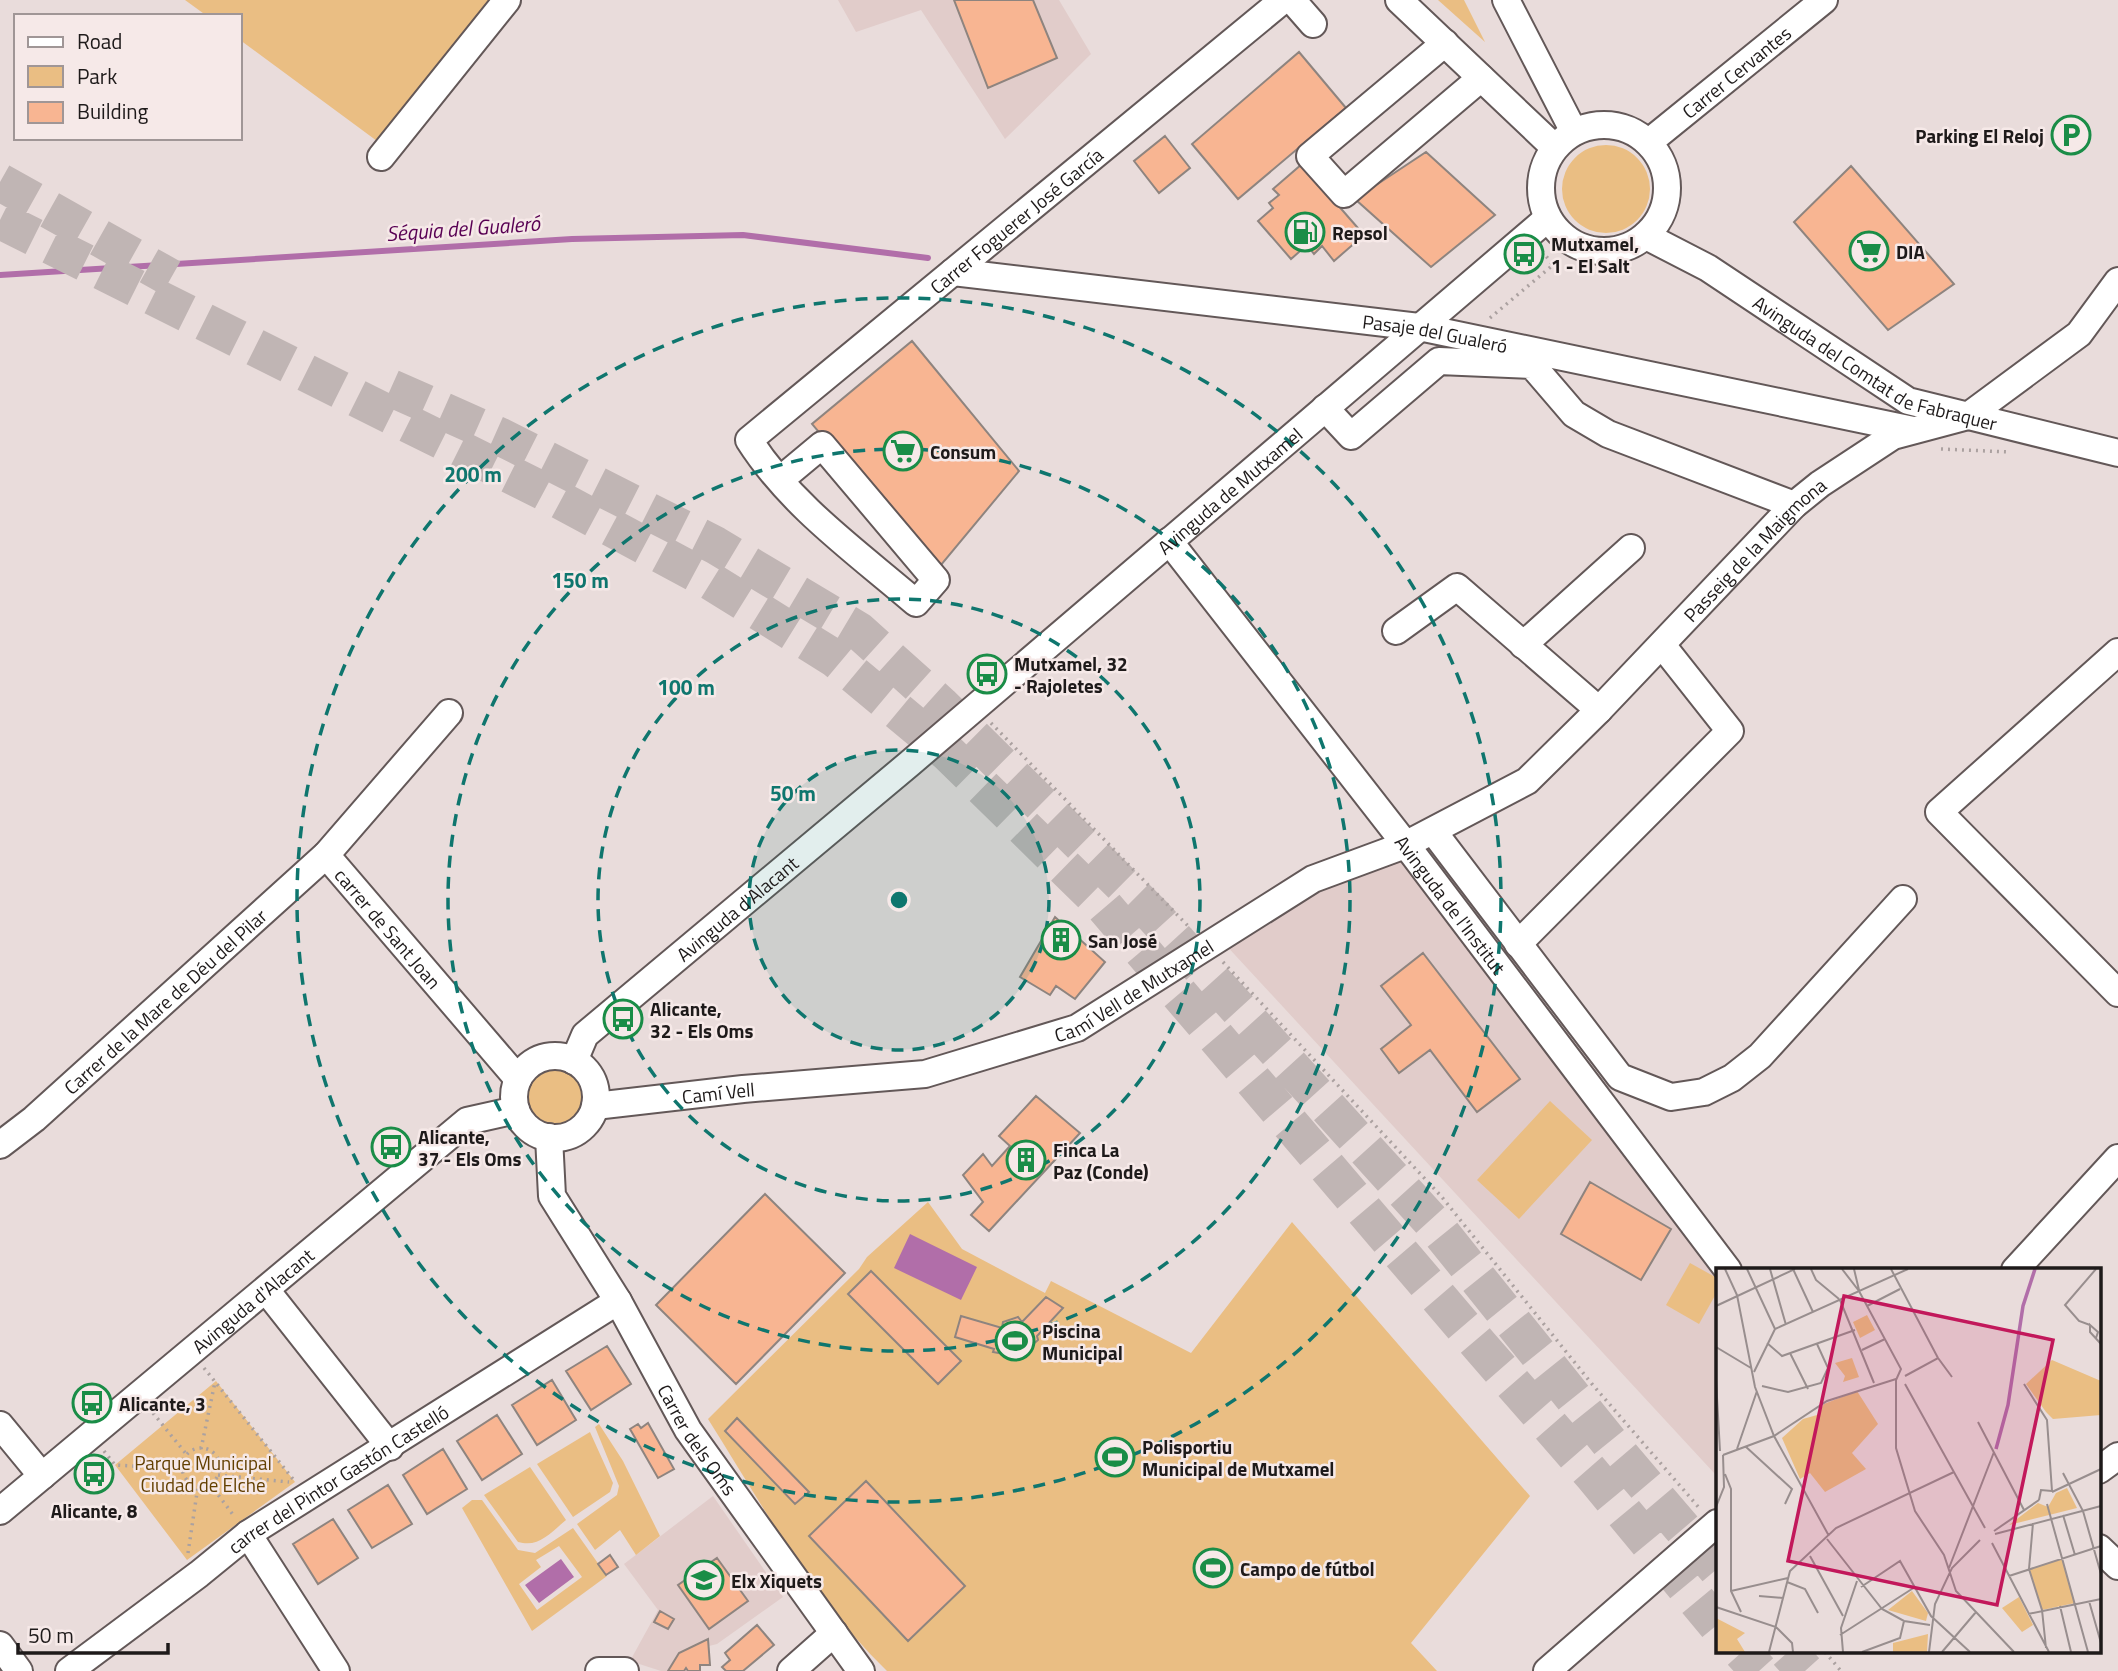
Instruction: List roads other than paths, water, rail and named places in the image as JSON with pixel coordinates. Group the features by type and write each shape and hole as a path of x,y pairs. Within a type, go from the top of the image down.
{"street":[{"path":"381,157 507,0"},
{"name":"Carrer Foguerer José García","path":"780,480 749,440 1283,0"},
{"path":"1292,0 1314,24"},
{"path":"1399,0 1481,78 1564,140"},
{"path":"1506,0 1564,140"},
{"name":"Carrer Cervantes","path":"1649,142 1824,0"},
{"path":"1445,43 1310,156 1344,194 1481,78"},
{"path":"1596,125 1618,126 1649,142 1666,170 1668,201 1648,237 1622,251 1597,253 1566,239 1548,218 1542,172 1564,140 1596,125"},
{"name":"Avinguda de Mutxamel","path":"909,764 1548,218"},
{"name":"Avinguda del Comtat de Fabraquer","path":"1648,237 1707,268 1908,401 2118,453"},
{"name":"Pasaje del Gualeró","path":"953,272 1419,327 1913,430"},
{"name":"Passeig de la Maigmona","path":"1405,845 1527,781 1662,645 1794,505 1820,484 1893,436 1968,416 2079,334 2118,281"},
{"path":"1325,408 1351,436 1438,361 1532,365 1574,414 1608,435 1794,505"},
{"path":"822,445 936,580 916,603 793,496 780,480 822,445"},
{"name":"Avinguda de l'Institut","path":"1169,541 1405,845 1726,1268"},
{"path":"1523,645 1631,548"},
{"path":"1396,631 1457,587 1599,710"},
{"path":"1518,944 1730,731 1662,645"},
{"path":"2117,655 1939,812 2118,993"},
{"name":"carrer de Sant Joan","path":"449,713 326,855 517,1079"},
{"name":"Avinguda d'Alacant","path":"574,1061 585,1035 909,764"},
{"path":"1433,831 1620,1077 1671,1097 1704,1092 1731,1078 1760,1056 1903,899"},
{"name":"Camí Vell de Mutxamel","path":"841,1082 925,1074 1077,1028 1313,879 1405,845"},
{"name":"Carrer de la Mare de Déu del Pilar","path":"0,1145 34,1119 326,855"},
{"path":"563,1056 574,1061 585,1069 593,1080 596,1093 591,1118 573,1134 561,1138 549,1138 528,1128 516,1110 514,1098 517,1079 538,1059 563,1056"},
{"name":"Camí Vell","path":"595,1106 743,1089 841,1082"},
{"name":"Avinguda d'Alacant","path":"0,1511 467,1121 516,1110"},
{"name":"Carrer dels Oms","path":"549,1138 552,1196 618,1301 688,1430 861,1671"},
{"path":"2017,1268 2118,1158"},
{"path":"266,1290 390,1447"},
{"name":"carrer del Pintor Gastón Castelló","path":"69,1671 199,1574 244,1528 390,1447 618,1301"},
{"path":"0,1425 42,1476"},
{"path":"2100,1469 2118,1456"},
{"path":"1548,1671 1716,1524"},
{"path":"244,1528 336,1671"},
{"path":"2100,1549 2118,1566"},
{"path":"791,1671 834,1633"},
{"path":"0,1645 19,1671"},
{"path":"599,1671 625,1671"}],"waterway":[{"name":"Séquia del Gualeró","path":"0,275 572,239 743,235 928,258"}],"tunnel":[{"path":"0,182 171,278"},
{"path":"0,220 541,490 707,579 834,658 948,753 1104,906 1592,1474 1716,1624"},
{"path":"391,388 499,436 715,545 859,631 941,705 1154,916 1433,1223 1614,1448 1716,1568"},
{"path":"1744,1654 1759,1671"},
{"path":"1790,1654 1805,1671"}],"place":[{"name":"Parking El Reloj","path":"2071,135"},
{"name":"Repsol","path":"1305,232"},
{"name":"DIA","path":"1869,251"},
{"name":"Mutxamel, 1 - El Salt","path":"1524,254"},
{"name":"Consum","path":"903,451"},
{"name":"Mutxamel, 32 - Rajoletes","path":"987,674"},
{"name":"San José","path":"1061,940"},
{"name":"Alicante, 32 - Els Oms","path":"623,1019"},
{"name":"Alicante, 37 - Els Oms","path":"391,1147"},
{"name":"Finca La Paz (Conde)","path":"1026,1160"},
{"name":"Piscina Municipal","path":"1015,1341"},
{"name":"Alicante, 3","path":"92,1403"},
{"name":"Polisportiu Municipal de Mutxamel","path":"1115,1457"},
{"name":"Alicante, 8","path":"94,1474"},
{"name":"Campo de fútbol","path":"1213,1568"},
{"name":"Elx Xiquets","path":"704,1580"}],"park label":[{"name":"Parque Municipal Ciudad de Elche","path":"203,1473"}]}
